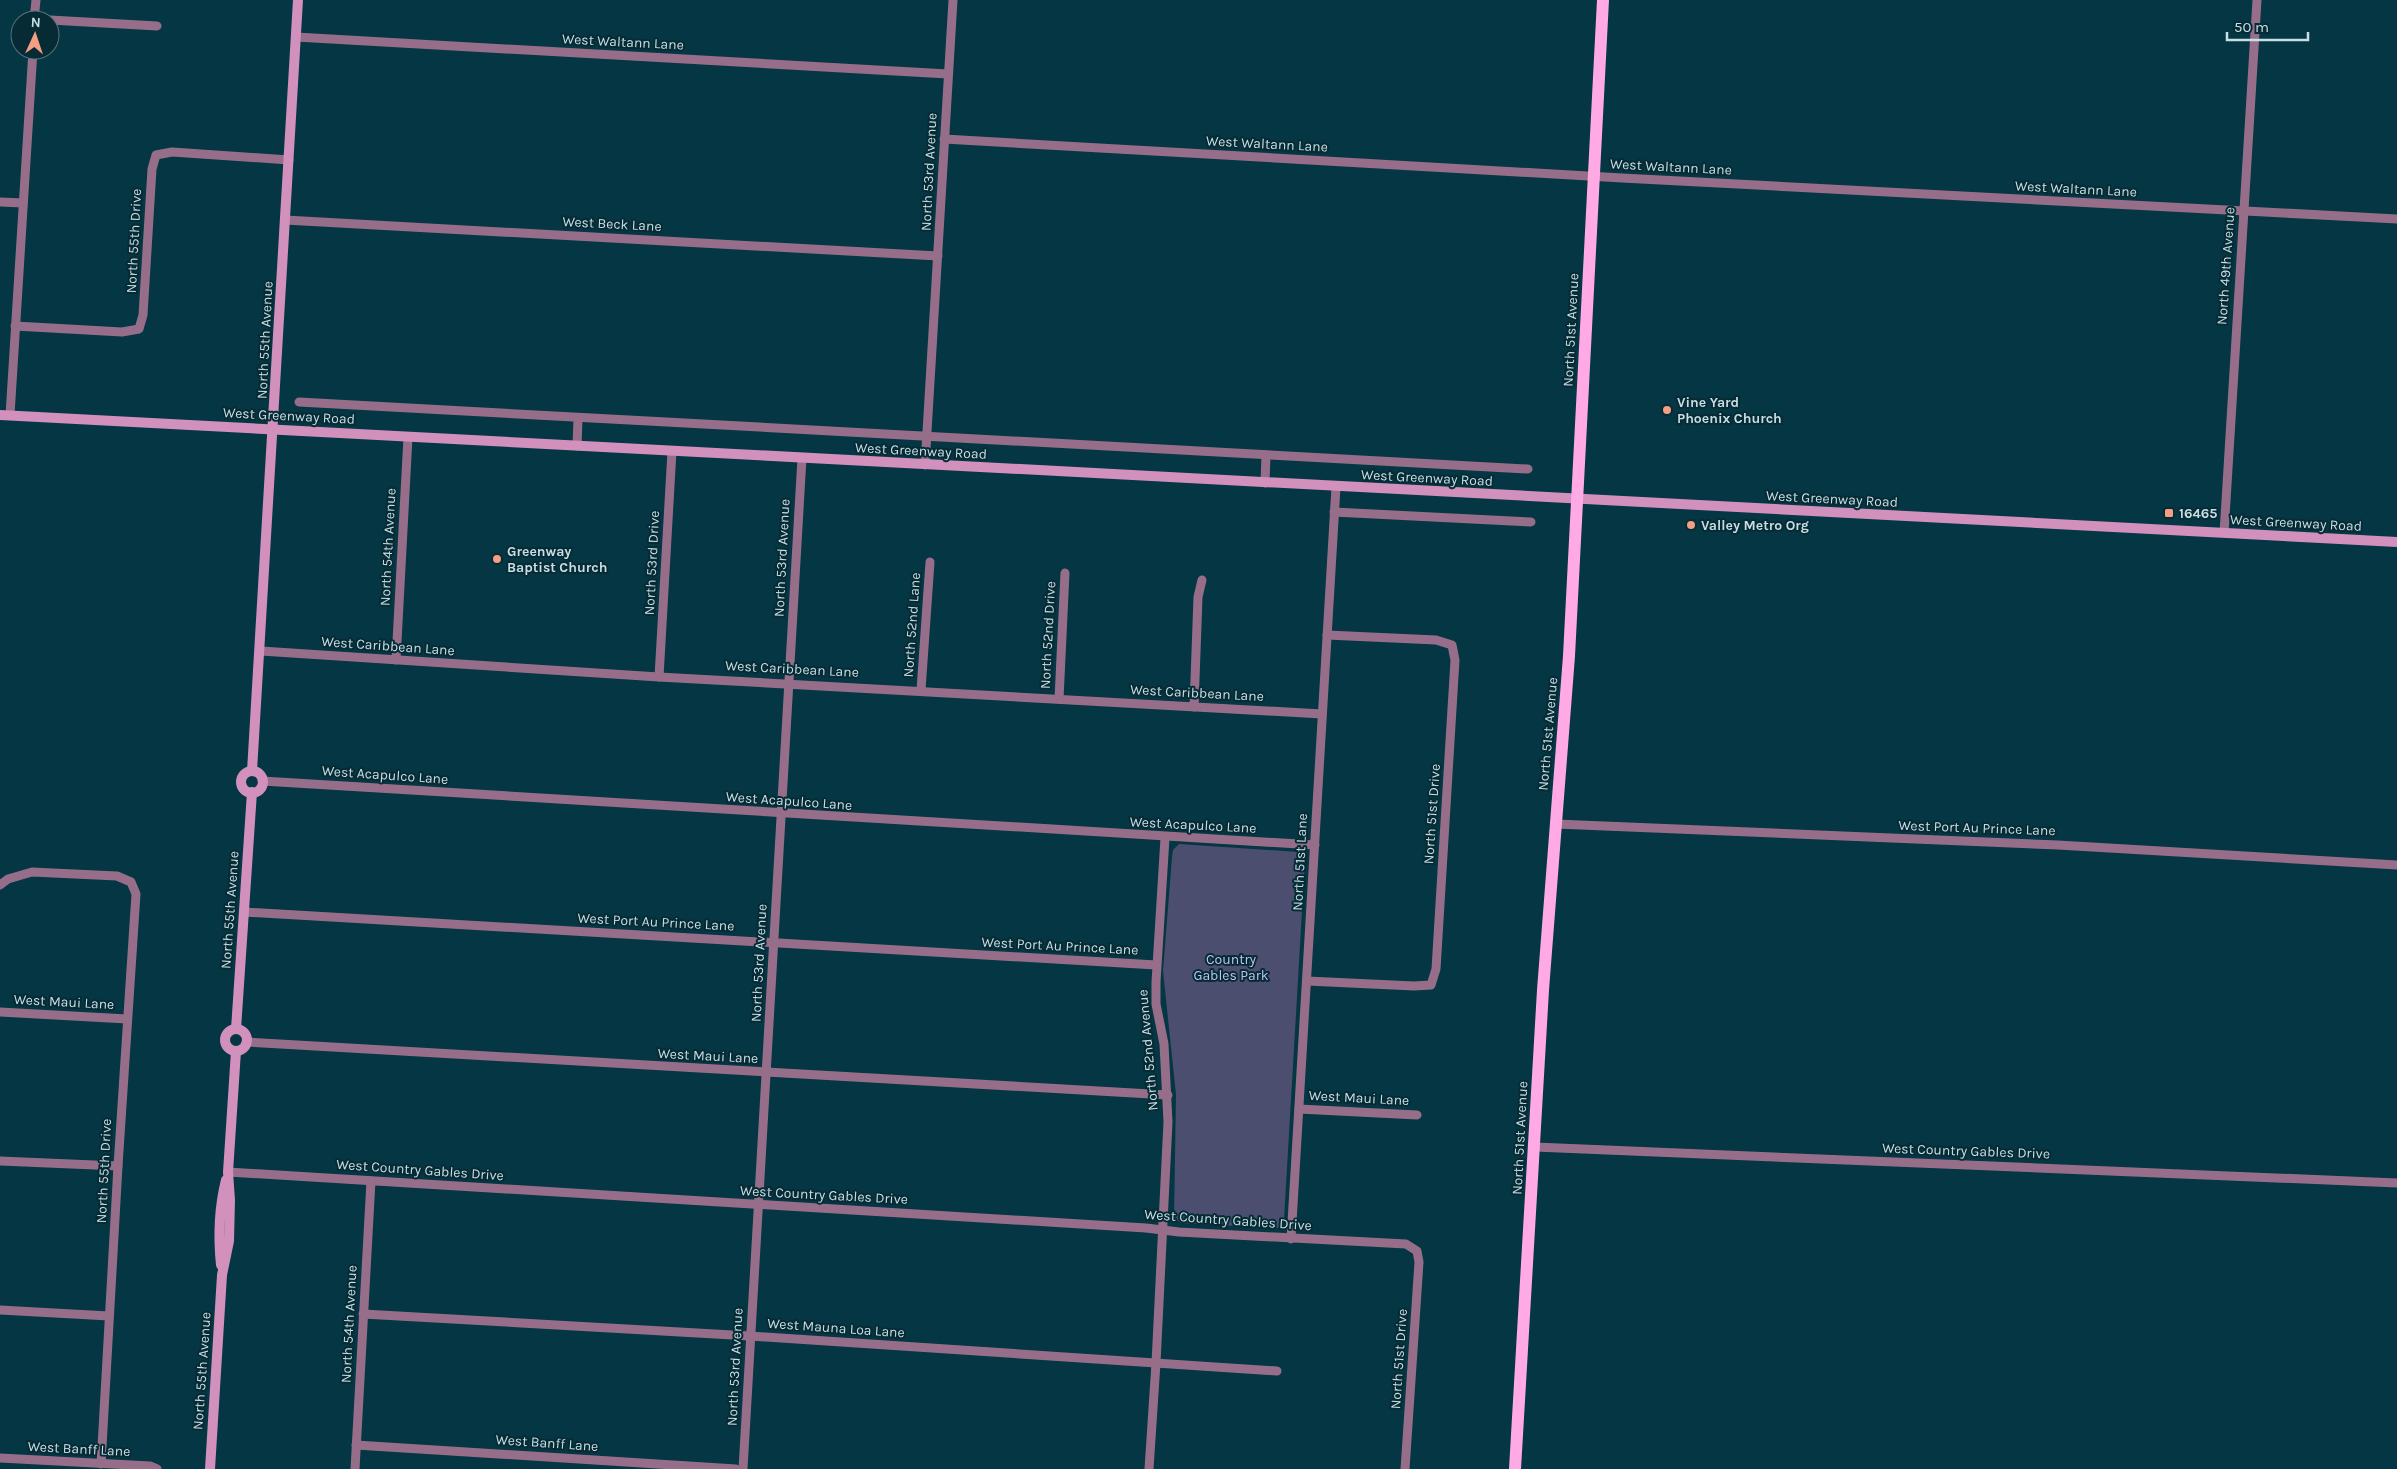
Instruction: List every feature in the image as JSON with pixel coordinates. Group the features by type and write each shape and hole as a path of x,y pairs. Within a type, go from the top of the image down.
{"main road":[{"name":"North 55th Avenue","path":"210,1469 222,1275 218,1241 221,1201 228,1172 236,1051 228,1048 225,1042 228,1033 236,1030 252,792 244,790 241,783 244,774 252,771 298,0"},
{"name":"North 51st Avenue","path":"1515,1469 1543,990 1569,662 1603,0"},
{"name":"West Greenway Road","path":"5,415 2397,542"},
{"path":"252,771 260,775 262,781 259,789 252,792"},
{"path":"236,1030 244,1033 246,1042 243,1048 236,1051"}],"street":[{"name":"North 53rd Avenue","path":"925,465 953,0"},
{"name":"North 49th Avenue","path":"2224,533 2257,0"},
{"path":"60,21 156,26"},
{"name":"West Waltann Lane","path":"296,37 948,74"},
{"path":"5,415 15,326 31,60"},
{"name":"West Waltann Lane","path":"944,140 1594,177 2397,219"},
{"name":"North 55th Drive","path":"15,326 122,332 138,329 143,315 152,169 156,155 172,152 288,160"},
{"path":"0,202 23,203"},
{"name":"West Beck Lane","path":"285,220 938,256"},
{"name":"West Greenway Road","path":"299,402 578,419 1528,469"},
{"path":"577,446 578,419"},
{"name":"North 54th Avenue","path":"396,660 408,437"},
{"name":"North 53rd Drive","path":"658,677 672,451"},
{"path":"1265,483 1266,455"},
{"name":"North 53rd Avenue","path":"743,1469 802,458"},
{"name":"North 51st Lane","path":"1291,1238 1336,487"},
{"path":"1334,512 1531,522"},
{"name":"North 52nd Lane","path":"921,690 930,562"},
{"name":"North 52nd Drive","path":"1059,699 1065,572"},
{"path":"1194,707 1198,597 1202,580"},
{"name":"North 51st Drive","path":"1306,981 1414,986 1431,985 1436,969 1453,700 1455,660 1452,645 1436,640 1327,635"},
{"name":"West Caribbean Lane","path":"260,651 658,677 789,682 1322,714"},
{"name":"West Acapulco Lane","path":"262,781 1165,838 1314,845"},
{"name":"West Port Au Prince Lane","path":"1556,824 2048,845 2397,865"},
{"name":"North 52nd Avenue","path":"1148,1469 1156,1363 1168,1095 1164,1044 1156,1004 1156,965 1165,838"},
{"name":"North 55th Drive","path":"0,885 8,879 32,872 117,876 131,882 136,894 101,1464"},
{"name":"West Port Au Prince Lane","path":"244,912 1156,965"},
{"name":"West Maui Lane","path":"0,1012 127,1019"},
{"name":"West Maui Lane","path":"246,1042 1168,1095"},
{"name":"West Maui Lane","path":"1299,1109 1417,1115"},
{"name":"West Country Gables Drive","path":"1535,1147 2397,1183"},
{"path":"0,1161 118,1166"},
{"name":"West Country Gables Drive","path":"228,1172 1406,1244 1417,1250"},
{"name":"North 54th Avenue","path":"354,1469 371,1181"},
{"name":"North 51st Drive","path":"1405,1469 1419,1262 1417,1250"},
{"path":"0,1310 109,1316"},
{"name":"West Mauna Loa Lane","path":"363,1314 750,1336 1277,1371"},
{"name":"West Banff Lane","path":"356,1445 736,1469"},
{"name":"West Banff Lane","path":"0,1458 150,1466 157,1469"}],"green space":[{"name":"Country Gables Park","path":"1179,844 1299,852 1305,859 1284,1220 1283,1225 1279,1228 1181,1223 1174,1218 1176,1095 1163,971 1172,857 1173,850"}],"place":[{"name":"Vine Yard Phoenix Church","path":"1667,410"},
{"name":"16465","path":"2169,513"},
{"name":"Valley Metro Org","path":"1691,525"},
{"name":"Greenway Baptist Church","path":"497,559"}]}
